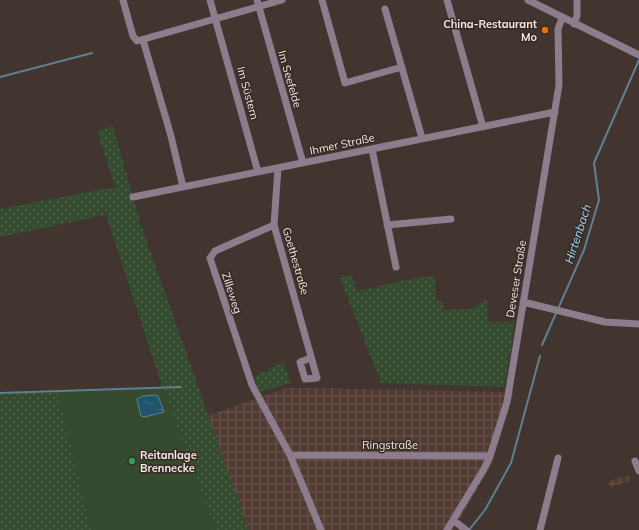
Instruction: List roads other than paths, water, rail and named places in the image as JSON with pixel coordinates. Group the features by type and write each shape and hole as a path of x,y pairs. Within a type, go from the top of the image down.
{"street":[{"path":"123,0 133,36 137,41 217,19 258,4 282,0"},
{"name":"Im Süstern","path":"210,0 217,19 258,172"},
{"path":"322,0 345,82 402,66"},
{"path":"447,0 483,127"},
{"path":"528,0 638,55"},
{"path":"574,24 577,16 578,0"},
{"name":"Im Seefelde","path":"258,4 303,163"},
{"path":"385,9 422,138"},
{"name":"Deveser Straße","path":"447,530 490,456 507,402 559,85 558,29 562,18"},
{"path":"143,40 171,136 183,187"},
{"name":"Ihmer Straße","path":"133,197 555,112"},
{"path":"372,149 396,267"},
{"name":"Goethestraße","path":"278,168 274,226 311,358"},
{"path":"387,225 451,219"},
{"name":"Zilleweg","path":"274,226 215,251 210,258 252,385 290,455"},
{"path":"523,302 554,311 612,323 639,324"},
{"path":"290,455 321,530"},
{"name":"Ringstraße","path":"290,455 490,456"},
{"path":"540,530 558,458"},
{"path":"635,461 639,471"},
{"path":"454,520 464,528"}],"water":[{"path":"143,396 158,396 164,412 145,417 141,416 137,399"}],"waterway":[{"path":"0,77 92,53"},
{"name":"Hirtenbach","path":"542,345 584,250 599,200 594,163 639,60"},
{"name":"Hirtenbach","path":"469,530 485,510 511,463 540,356"},
{"path":"0,393 181,387"}],"place":[{"name":"China-Restaurant Mo","path":"545,30"},
{"name":"Reitanlage Brennecke","path":"132,461"}]}
